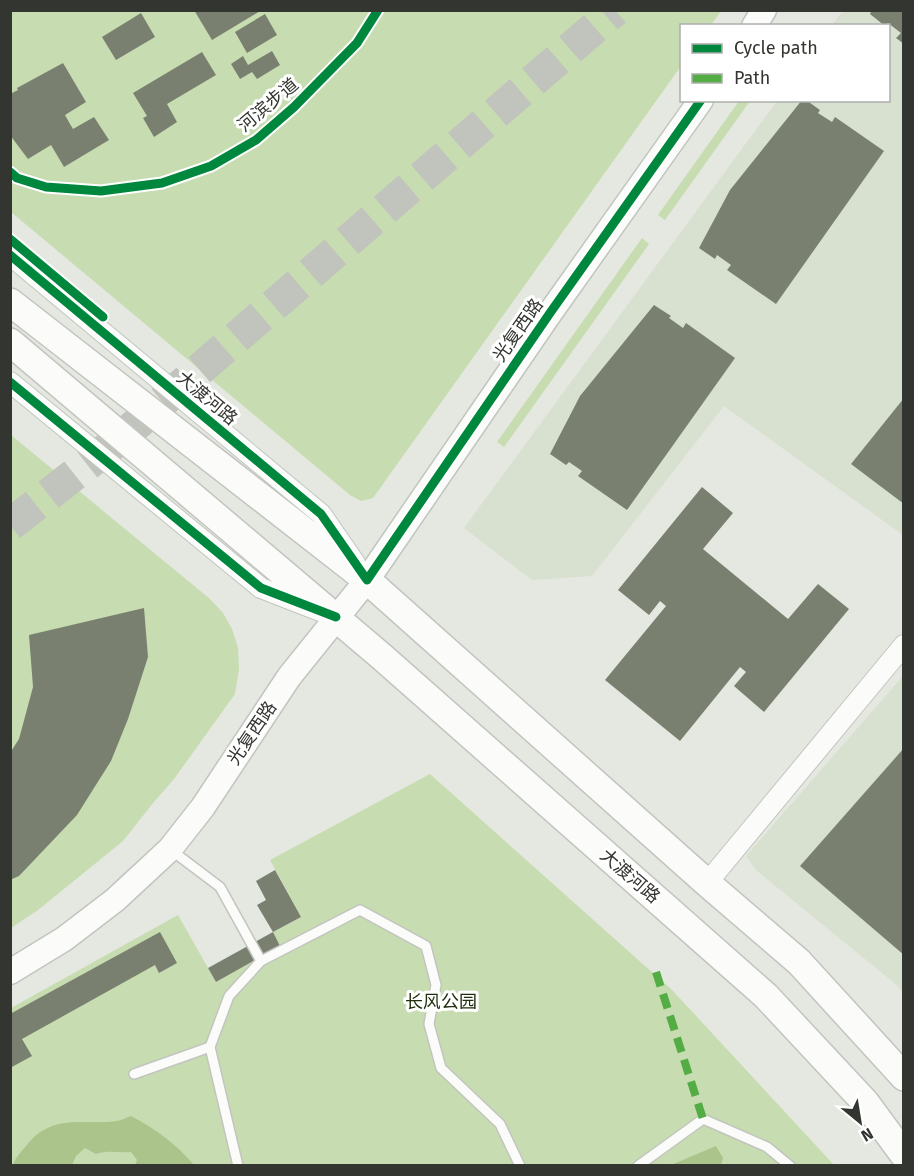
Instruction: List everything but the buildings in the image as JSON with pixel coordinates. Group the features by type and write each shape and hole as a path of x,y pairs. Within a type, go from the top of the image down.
{"main road":[{"name":"大渡河路","path":"10,302 367,580 799,962 903,1077"},
{"name":"大渡河路","path":"18,348 336,617 766,996 865,1102 903,1155"}],"street":[{"path":"755,24 764,10"},
{"name":"光复西路","path":"10,972 64,939 98,913 170,849 203,807 289,677 367,580 550,313 700,102"},
{"name":"大渡河路","path":"10,255 321,514 367,580"},
{"name":"大渡河路","path":"10,382 261,588 336,617"},
{"path":"707,883 903,645"}],"lane":[{"path":"170,849 220,886 261,961"},
{"path":"238,1166 210,1047 229,996 261,961 360,910 426,946 436,985 429,1024 441,1068 500,1124 520,1166"},
{"path":"134,1074 210,1047"},
{"path":"638,1166 702,1119 767,1147 790,1166"}],"shaded area":[{"path":"843,11 903,11 903,535 724,406 592,576 532,580 464,528 776,102 890,102 890,24 833,24"},
{"path":"903,676 903,993 898,986 756,870 746,856"},
{"path":"131,1116 165,1138 194,1165 135,1165 137,1160 131,1152 96,1154 85,1148 76,1156 72,1165 13,1165 18,1155 35,1136 54,1125 74,1122 111,1122"},
{"path":"716,1146 723,1158 721,1165 671,1165"}],"green space":[{"path":"10,11 721,11 712,24 680,24 680,67 373,498 361,501 350,495 11,212"},
{"path":"738,102 749,102 665,220 658,215"},
{"path":"642,238 649,244 504,447 497,442"},
{"path":"11,435 210,599 223,613 232,629 238,648 239,669 235,694 174,779 123,841 38,910 11,928"},
{"name":"长风公园","path":"430,774 673,991 834,1165 11,1166 11,1008 178,915 216,982 280,946 273,932 301,917 270,860"}],"tunnel":[{"path":"10,525 117,441 615,10"}],"marked path":[{"path":"656,972 703,1119"}],"cycle path":[{"name":"河滨步道","path":"10,172 17,178 46,187 101,191 162,183 211,166 256,140 294,107 357,43 378,10"},
{"path":"10,255 321,514 367,580 550,313 700,102"},
{"path":"10,239 103,317"},
{"path":"10,382 261,588 336,617"}]}
